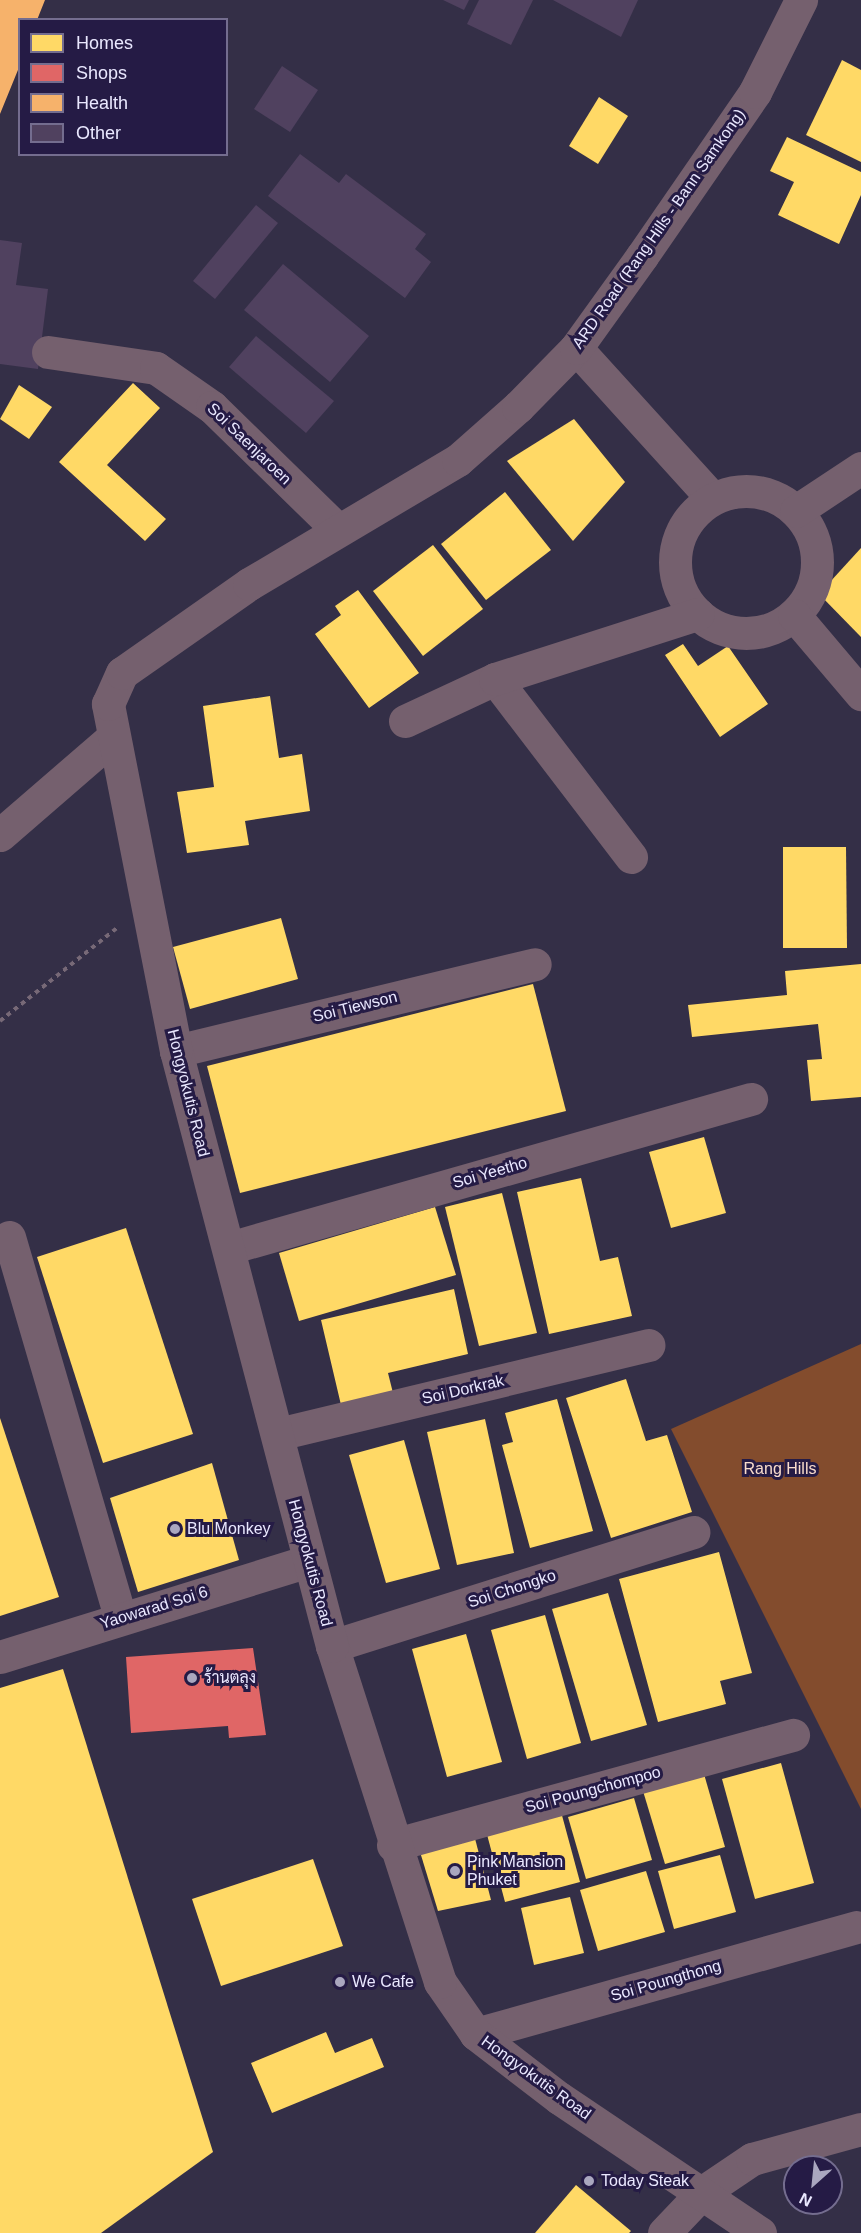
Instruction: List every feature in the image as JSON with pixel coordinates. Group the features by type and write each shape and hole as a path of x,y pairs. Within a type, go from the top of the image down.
{"street":[{"name":"ARD Road (Rang Hills - Bann Samkong)","path":"112,738 108,704 122,673 337,529 458,460 576,348 755,92 801,0"},
{"path":"576,348 712,498"},
{"name":"Soi Saenjaroen","path":"48,352 156,368 212,406 337,529"},
{"path":"796,511 861,468"},
{"path":"736,490 761,492 796,511 814,536 818,555 816,580 794,615 758,632 732,632 698,614 679,586 675,552 682,529 712,498 736,490"},
{"path":"405,722 495,679 698,614"},
{"path":"794,615 861,694"},
{"path":"495,679 632,857"},
{"path":"0,835 112,738"},
{"name":"Hongyokutis Road","path":"112,738 176,1050 278,1434 308,1561 393,1845 440,1983 477,2034 559,2098 703,2192 760,2233"},
{"name":"Soi Tiewson","path":"176,1050 535,964"},
{"name":"Soi Yeetho","path":"229,1248 751,1099"},
{"path":"9,1237 120,1617"},
{"name":"Soi Dorkrak","path":"278,1434 648,1346"},
{"name":"Soi Chongko","path":"332,1646 693,1532"},
{"name":"Yaowarad Soi 6","path":"0,1657 120,1617 308,1561"},
{"name":"Soi Poungchompoo","path":"393,1845 793,1736"},
{"name":"Soi Poungthong","path":"477,2034 856,1927"},
{"path":"664,2233 703,2192 752,2159 861,2129"}],"path":[{"path":"0,1021 146,906"}],"green space":[{"name":"Rang Hills","path":"861,1344 861,1809 671,1429"}],"building: Homes":[{"path":"842,60 861,70 861,162 806,135"},
{"path":"599,97 628,116 598,164 569,146"},
{"path":"787,137 861,172 861,195 839,244 778,215 794,182 770,171"},
{"path":"133,383 160,408 107,465 166,519 145,541 59,462"},
{"path":"19,385 52,407 29,439 0,419"},
{"path":"574,419 625,482 573,541 507,461"},
{"path":"505,492 551,550 486,600 441,544"},
{"path":"433,545 483,609 423,656 373,591"},
{"path":"861,548 861,637 819,594"},
{"path":"358,590 419,673 369,708 315,634 341,615 335,606"},
{"path":"683,644 698,666 728,646 768,704 720,737 665,655"},
{"path":"270,696 279,758 302,754 310,811 245,821 249,845 187,853 177,792 214,787 203,706"},
{"path":"783,847 846,847 847,948 783,948"},
{"path":"281,918 298,979 190,1009 173,947"},
{"path":"861,964 861,1097 811,1101 807,1060 822,1059 818,1024 692,1037 688,1005 787,995 785,971"},
{"path":"533,984 566,1111 240,1193 207,1066"},
{"path":"704,1137 726,1213 671,1228 649,1152"},
{"path":"581,1178 600,1261 618,1257 632,1316 549,1334 517,1192"},
{"path":"502,1193 537,1333 479,1346 445,1207"},
{"path":"435,1207 456,1275 299,1321 279,1253"},
{"path":"126,1228 193,1434 103,1463 37,1257"},
{"path":"454,1289 468,1354 388,1373 393,1393 341,1405 321,1320"},
{"path":"626,1379 646,1441 667,1435 692,1512 611,1538 566,1398"},
{"path":"557,1399 593,1531 530,1548 502,1445 513,1442 505,1413"},
{"path":"0,1418 59,1597 0,1616"},
{"path":"485,1419 514,1553 457,1565 427,1432"},
{"path":"404,1440 440,1569 386,1583 349,1455"},
{"name":"Blu Monkey","path":"212,1463 239,1560 138,1592 110,1498"},
{"path":"719,1552 752,1673 720,1681 726,1704 658,1722 619,1579"},
{"path":"608,1593 647,1725 591,1741 552,1609"},
{"path":"545,1615 581,1743 527,1759 491,1630"},
{"path":"466,1634 502,1762 447,1777 412,1649"},
{"path":"63,1669 213,2152 101,2233 0,2233 0,1688"},
{"path":"781,1763 814,1883 755,1899 722,1779"},
{"path":"704,1774 725,1847 665,1864 643,1791"},
{"path":"634,1798 652,1860 586,1879 568,1817"},
{"path":"560,1808 580,1882 505,1902 485,1827"},
{"name":"Pink Mansion Phuket","path":"472,1827 491,1900 438,1911 417,1842"},
{"path":"720,1855 736,1912 674,1929 658,1871"},
{"path":"313,1859 343,1946 221,1986 192,1899"},
{"path":"646,1871 665,1932 598,1951 580,1890"},
{"path":"570,1897 584,1953 534,1965 521,1908"},
{"path":"326,2032 335,2053 372,2038 384,2067 272,2113 251,2063"},
{"path":"576,2185 631,2231 629,2233 535,2233"}],"building: Shops":[{"name":"ร้านตลุง","path":"253,1648 266,1735 229,1738 228,1726 131,1733 126,1657"}],"building: Health":[{"path":"0,0 45,0 38,18 18,18 18,70 0,114"}],"building: Other":[{"path":"443,0 469,0 464,10"},
{"path":"479,0 533,0 511,45 467,24"},
{"path":"553,0 638,0 621,37"},
{"path":"282,66 318,90 290,132 254,109"},
{"path":"300,154 339,183 346,174 426,234 415,249 431,262 405,298 268,196"},
{"path":"256,205 278,223 215,299 193,281"},
{"path":"0,240 22,243 16,285 48,289 38,369 0,364"},
{"path":"283,264 369,336 330,382 244,310"},
{"path":"256,336 334,401 306,433 229,367"}],"place":[{"name":"Blu Monkey","path":"175,1529"},
{"name":"ร้านตลุง","path":"192,1678"},
{"name":"Pink Mansion Phuket","path":"455,1871"},
{"name":"We Cafe","path":"340,1982"},
{"name":"Today Steak","path":"589,2181"}]}
